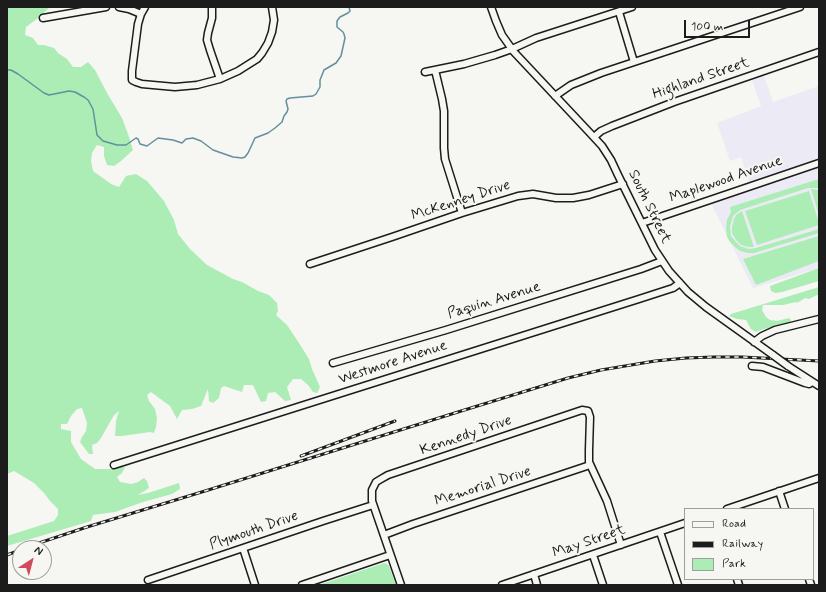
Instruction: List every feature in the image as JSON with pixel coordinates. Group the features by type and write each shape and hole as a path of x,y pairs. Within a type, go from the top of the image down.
{"street":[{"path":"42,18 106,7"},
{"path":"120,7 141,14"},
{"path":"145,7 138,24 132,71 133,81 142,84 175,87 197,85 220,79 257,59 264,51 270,40 274,16 272,7"},
{"path":"212,7 212,18 208,33 208,40 220,79"},
{"name":"South Street","path":"491,7 502,35 512,49 594,137 608,156 655,250 680,283 694,297 718,316 788,366 819,386"},
{"path":"425,72 481,60 512,49 536,38 632,7"},
{"path":"555,96 566,87 601,73 800,7"},
{"path":"619,12 634,62"},
{"name":"Highland Street","path":"594,137 601,131 612,126 674,102 819,52"},
{"path":"435,70 444,111 445,159 462,213"},
{"name":"Maplewood Avenue","path":"642,223 819,163"},
{"name":"McKenney Drive","path":"310,264 462,213 518,196 533,194 574,198 589,195 623,184"},
{"name":"Paquin Avenue","path":"333,363 446,330 642,269 662,261"},
{"name":"Westmore Avenue","path":"114,465 639,299 672,288 680,283"},
{"path":"754,342 762,336 775,330 819,319"},
{"path":"752,366 763,367 805,383 809,384 812,382"},
{"name":"Kennedy Drive","path":"371,506 372,488 378,480 384,477 584,410 588,411 590,417 588,456 590,465"},
{"path":"590,465 607,501 621,545"},
{"name":"Memorial Drive","path":"384,535 590,465"},
{"path":"730,508 819,478"},
{"path":"779,491 785,508"},
{"path":"371,506 384,535 401,585"},
{"name":"Plymouth Drive","path":"148,580 371,506"},
{"name":"May Street","path":"502,585 684,523"},
{"path":"660,532 678,585"},
{"path":"243,548 255,585"},
{"path":"302,585 390,555"},
{"path":"592,555 603,585"},
{"path":"534,574 537,585"}],"shaded area":[{"path":"763,73 773,102 819,86 819,268 753,288 711,203 752,190 741,157 730,161 717,123 761,106 751,77"}],"green space":[{"path":"7,7 49,7 26,27 25,35 33,38 38,45 54,48 58,53 67,59 73,67 81,67 88,62 95,70 122,118 133,150 114,166 107,165 104,156 104,147 97,145 92,153 91,161 93,171 111,184 119,187 126,176 136,174 147,181 164,201 174,220 178,234 190,249 207,265 233,279 269,295 277,303 278,311 276,315 287,325 309,359 320,387 317,393 313,392 301,379 293,379 287,387 291,400 285,401 275,392 268,393 266,401 261,402 253,385 244,385 242,392 224,386 221,388 219,398 213,403 209,401 208,389 201,406 182,410 177,419 170,406 151,392 147,395 149,401 155,409 157,418 154,433 150,432 115,436 116,421 119,411 114,415 101,438 97,443 92,445 93,454 89,454 80,442 86,431 87,423 82,408 77,409 67,424 61,424 61,429 71,431 71,442 81,459 95,469 111,469 120,466 125,467 122,473 117,477 120,482 131,484 144,478 147,481 149,488 138,495 179,483 180,489 172,494 115,512 93,515 91,521 27,540 12,540 12,545 7,546 7,536 54,521 58,515 58,509 34,483 14,471 7,474"},
{"path":"819,179 819,188 808,188 740,210 733,216 730,227 731,236 735,241 740,246 749,249 819,229 819,233 754,253 740,251 730,242 727,237 726,229 727,220 731,212 730,207"},
{"path":"811,189 819,190 819,215"},
{"path":"809,191 819,225 757,245 745,211"},
{"path":"742,211 754,247 741,245 732,233 734,219 736,215"},
{"path":"819,236 819,261 756,285 743,259"},
{"path":"819,268 819,281 782,292 775,293 771,291 770,286"},
{"path":"819,287 819,295 809,299 805,298 797,303 763,305 762,310 766,317 770,320 777,321 789,318 791,320 790,322 756,332 751,329 746,320 729,316 731,314"},
{"path":"384,563 389,566 396,585 319,585"}],"waterway":[{"path":"7,70 11,70 18,74 49,95 69,91 75,92 84,97 88,100 93,109 97,135 103,141 117,145 126,145 136,138 140,144 147,146 158,138 182,143 186,139 193,138 201,141 213,150 233,157 242,158 248,153 255,138 268,133 282,122 288,109 287,99 313,96 316,94 320,87 320,80 324,70 336,63 341,56 345,38 343,32 337,27 337,21 340,17 350,11 349,7"}],"railway":[{"path":"48,540 568,378 601,370 655,361 686,358 742,357 819,361"},
{"path":"301,456 395,421"},
{"path":"7,555 12,553"}]}
